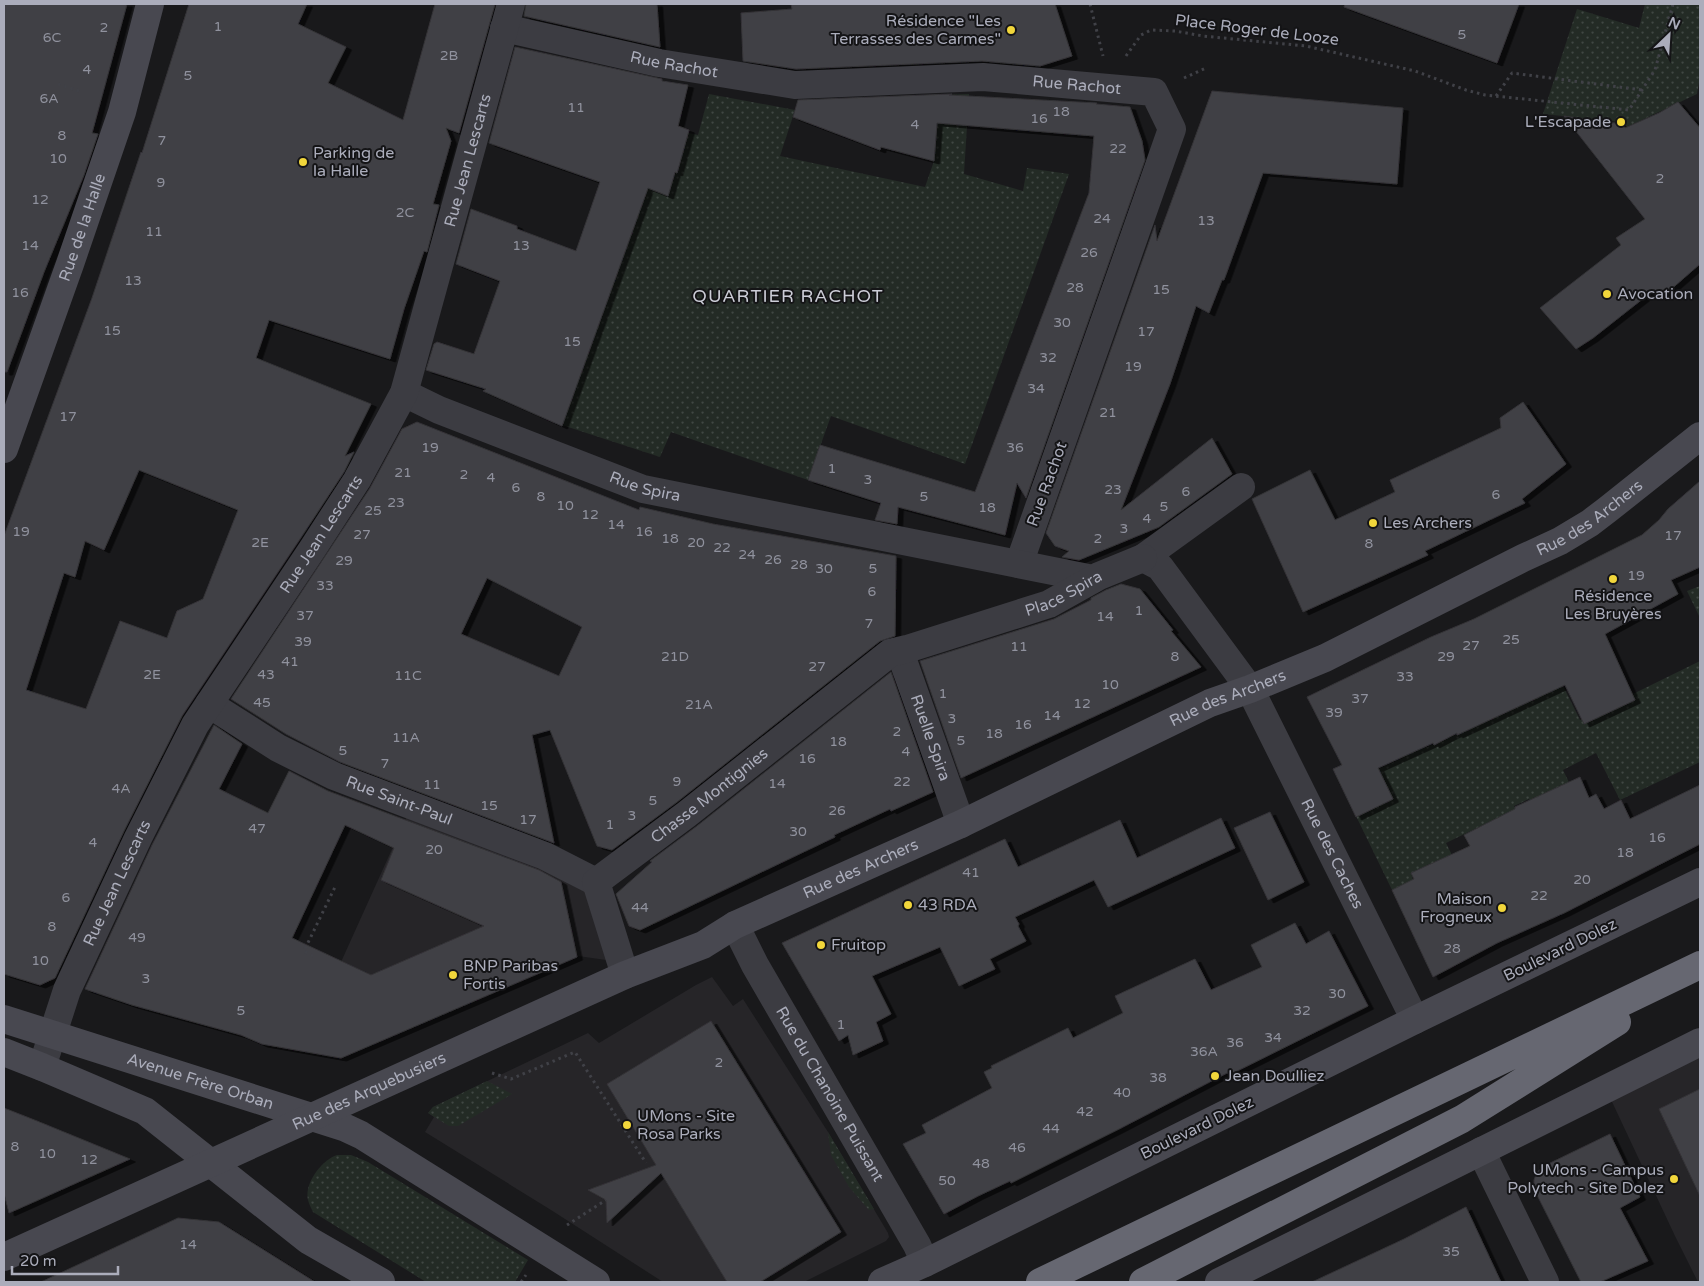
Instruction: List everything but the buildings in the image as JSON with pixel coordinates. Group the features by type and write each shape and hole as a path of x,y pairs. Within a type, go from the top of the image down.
{"highway":[{"path":"1040,1282 1700,965"},
{"path":"1143,1282 1462,1119 1700,969"}],"street":[{"name":"Rue de la Halle","path":"4,449 122,112 150,4"},
{"name":"Rue Rachot","path":"508,16 659,62 796,85 983,77 1154,92 1172,129 1019,564"},
{"name":"Rue Jean Lescarts","path":"42,1067 67,990 195,725 358,480 404,393 508,16"},
{"name":"Rue Spira","path":"404,393 439,410 643,489 898,540"},
{"name":"Rue des Archers","path":"735,925 961,824 1210,703 1324,658 1514,562 1560,541 1607,510 1700,436"},
{"path":"1093,579 1143,558 1241,487"},
{"name":"Place Spira","path":"898,540 1093,579"},
{"name":"Rue des Caches","path":"1143,558 1160,567 1250,688 1415,1020"},
{"name":"Place Spira","path":"900,652 1049,604 1093,579"},
{"name":"Ruelle Spira","path":"900,652 961,824"},
{"name":"Chasse Montignies","path":"596,882 687,814 890,653 900,652"},
{"name":"Rue Saint-Paul","path":"208,704 278,748 334,776 545,856 596,882"},
{"path":"596,882 625,975"},
{"name":"Boulevard Dolez","path":"882,1282 925,1263 1415,1020 1700,882"},
{"name":"Rue des Arquebusiers","path":"4,1257 625,975 703,945 735,925"},
{"name":"Rue du Chanoine Puissant","path":"735,925 754,965 917,1245 925,1263"},
{"name":"Avenue Frère Orban","path":"4,1019 346,1128 361,1135 596,1282"},
{"path":"1219,1282 1700,1042"},
{"path":"4,1052 145,1111 308,1240 381,1282"},
{"path":"1480,1151 1545,1282"}],"path":[{"path":"1090,4 1103,54 1109,87"},
{"path":"1642,90 1512,72 1495,97 1629,110 1642,90 1655,70 1673,4"},
{"name":"Place Roger de Looze","path":"1109,87 1120,76 1126,55 1141,35 1151,30 1306,46 1415,71 1466,90 1495,97"},
{"path":"1194,73 1206,68"},
{"path":"58,84 82,92"},
{"path":"313,956 304,951 335,887"},
{"path":"492,1073 510,1079 575,1052 646,1163"},
{"path":"563,1228 606,1200"}],"shaded area":[{"path":"1645,4 1700,4 1700,77 1697,94 1625,128 1621,122 1543,114 1577,9 1639,28"},
{"path":"709,94 795,110 780,156 925,187 934,161 940,95 969,94 964,174 1023,191 1027,168 1069,174 965,464 831,416 808,480 671,432 660,457 562,425 648,188 668,195 688,133 698,135"},
{"path":"1700,586 1700,618 1687,591"},
{"path":"1700,661 1700,762 1620,800 1596,753 1563,770 1583,811 1545,829 1529,799 1514,806 1516,809 1446,843 1452,855 1411,873 1413,880 1392,890 1356,816 1378,769 1403,758 1394,739 1414,718 1427,747 1563,686 1580,720"},
{"path":"411,807 596,882 620,962 578,956 342,1058 273,1043 341,962"},
{"name":"UMons - Site Rosa Parks","path":"712,977 733,1006 743,999 828,1132 888,1233 889,1237 886,1241 804,1282 663,1282 425,1132 434,1117 428,1113 433,1107 588,1033 599,1043"},
{"name":"UMons - Campus Polytech - Site Dolez","path":"1700,1042 1700,1282 1698,1282 1606,1089"},
{"path":"487,1081 512,1094 458,1126 449,1126 428,1113 433,1107"},
{"path":"828,1132 874,1209 869,1210 849,1187 831,1155"},
{"path":"337,1155 351,1155 368,1162 528,1260 515,1282 426,1282 313,1212 308,1202 307,1193 311,1180 320,1167"}],"place":[{"name":"Résidence \"Les Terrasses des Carmes\"","path":"1011,30"},
{"name":"L'Escapade","path":"1621,122"},
{"name":"Parking de la Halle","path":"303,162"},
{"name":"Avocation","path":"1607,294"},
{"name":"Les Archers","path":"1373,523"},
{"name":"Résidence Les Bruyères","path":"1613,579"},
{"name":"43 RDA","path":"908,905"},
{"name":"Maison Frogneux","path":"1502,908"},
{"name":"Fruitop","path":"821,945"},
{"name":"BNP Paribas Fortis","path":"453,975"},
{"name":"Jean Doulliez","path":"1215,1076"},
{"name":"UMons - Site Rosa Parks","path":"627,1125"},
{"name":"UMons - Campus Polytech - Site Dolez","path":"1674,1179"}],"district":[{"name":"QUARTIER RACHOT","path":"788,296"}]}
